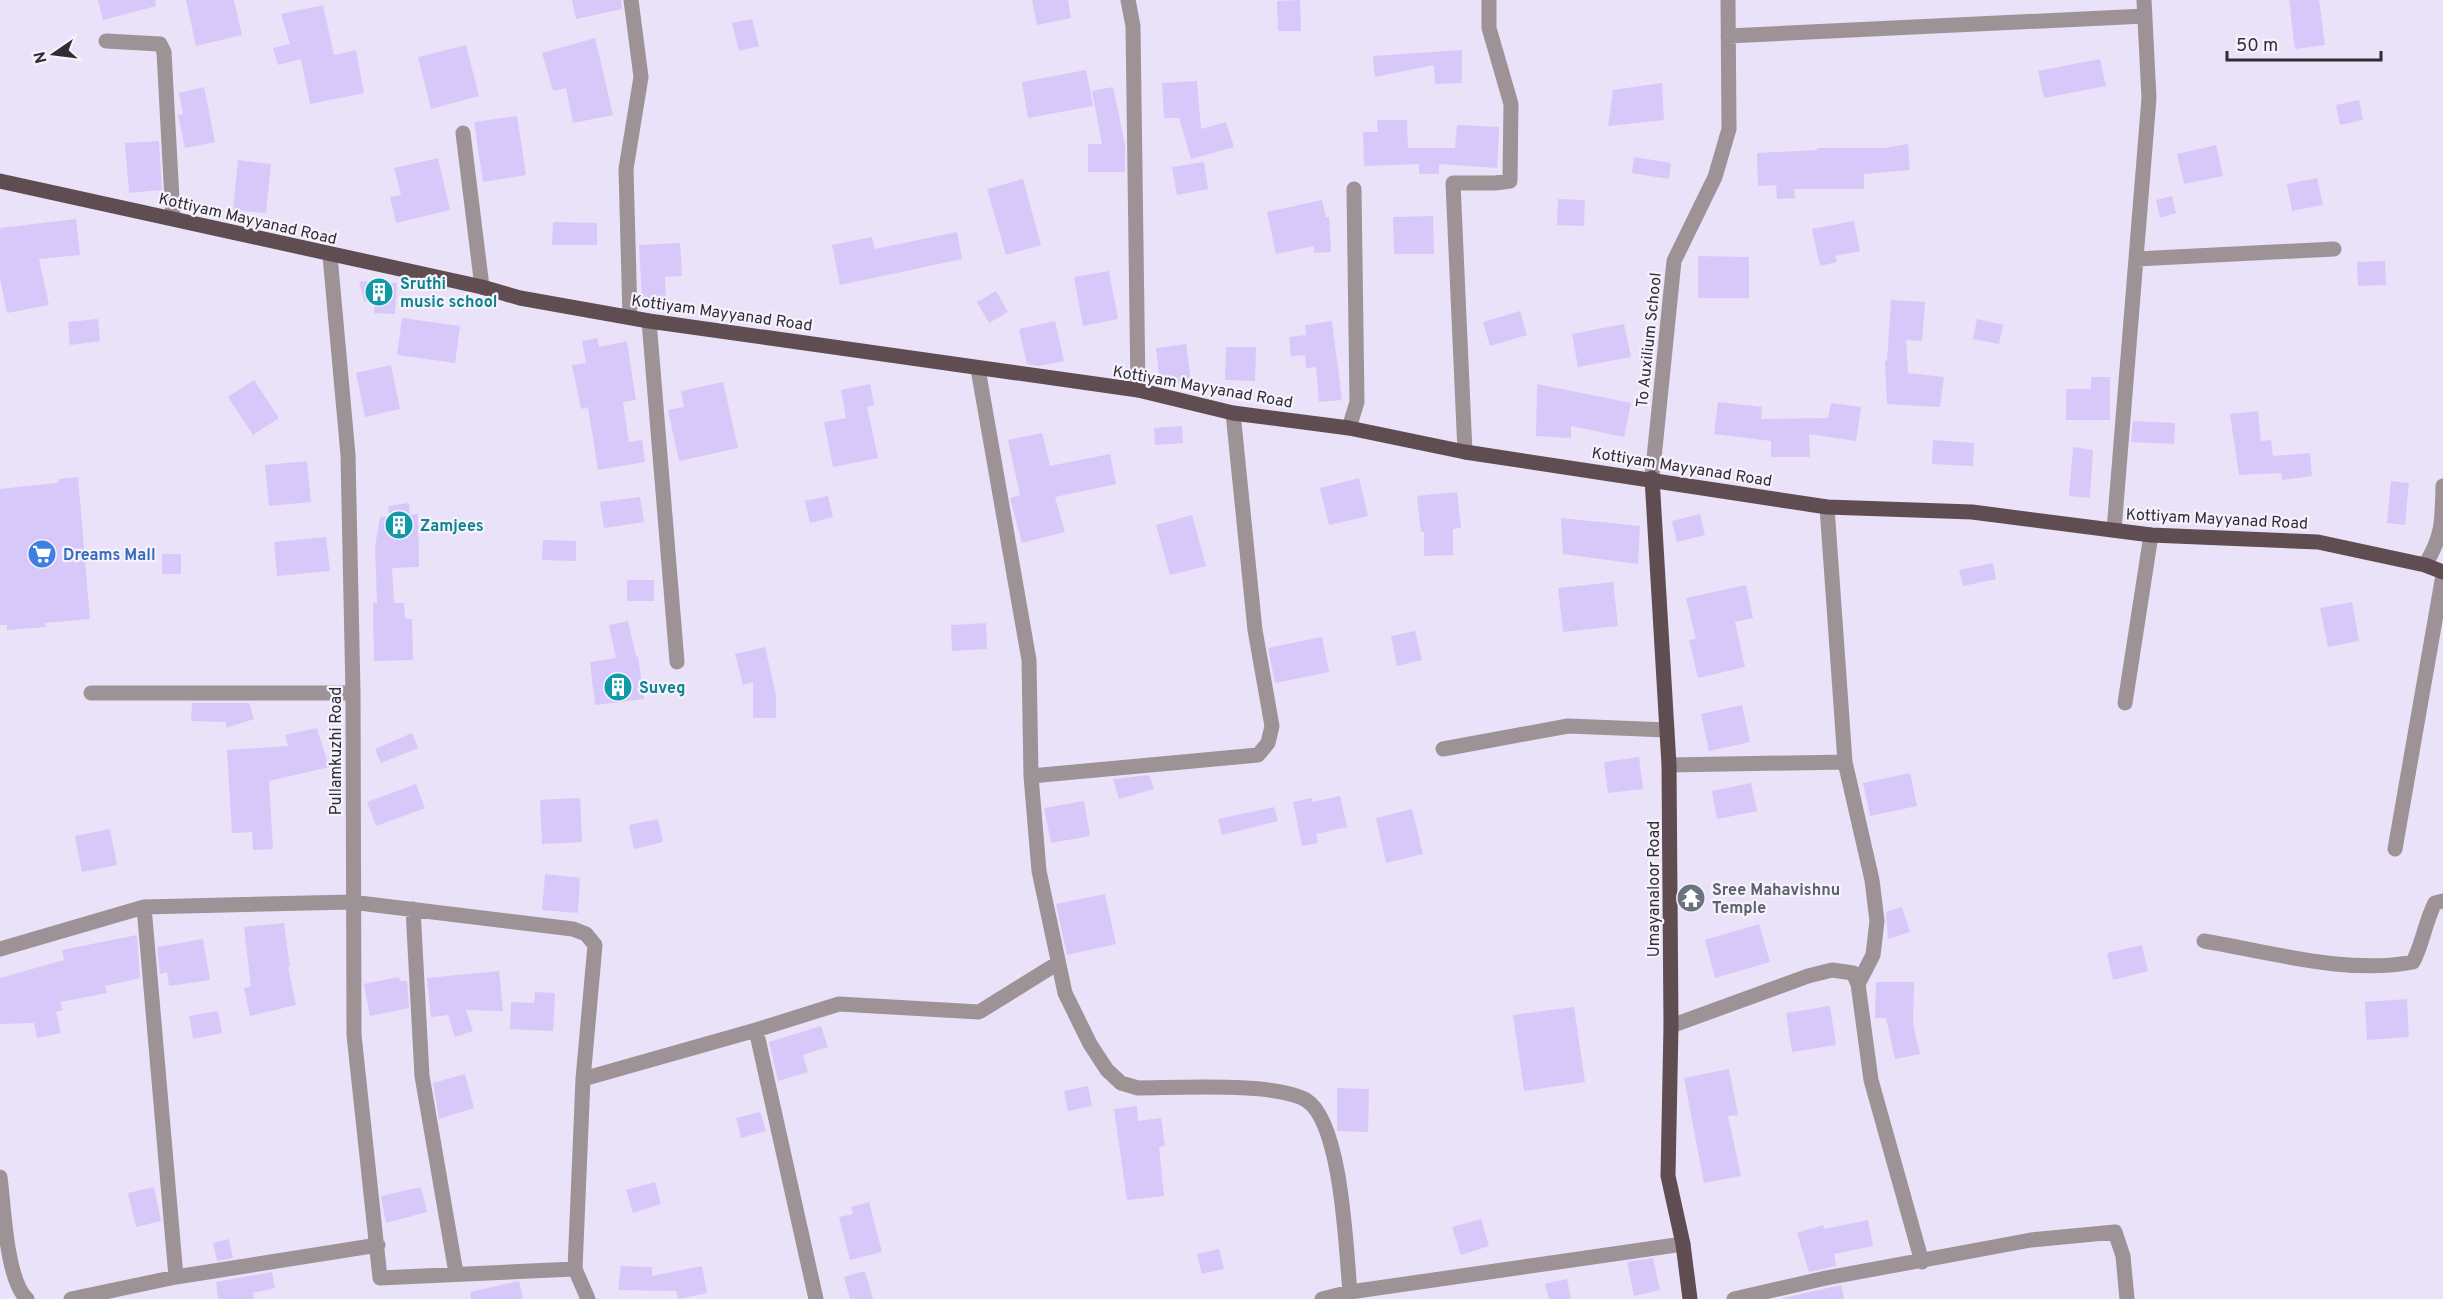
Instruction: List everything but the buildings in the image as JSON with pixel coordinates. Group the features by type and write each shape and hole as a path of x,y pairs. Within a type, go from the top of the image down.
{"main road":[{"name":"Kottiyam Mayyanad Road","path":"0,181 173,218 330,256 482,287 520,298 649,321 1138,390 1233,412 1349,428 1465,452 1652,478 1827,507 1972,513 2151,535 2318,542 2425,565 2443,574"},
{"name":"Umayanaloor Road","path":"1652,478 1669,765 1671,1026 1668,1176 1683,1244 1690,1299"}],"street":[{"path":"630,317 626,169 641,77 631,0"},
{"path":"1128,0 1133,26 1138,390"},
{"path":"1465,452 1453,183 1510,181 1511,104 1489,28 1489,0"},
{"name":"To Auxilium School","path":"1652,478 1674,261 1715,177 1729,129 1728,0"},
{"path":"1728,36 2144,8 2149,98 2114,530"},
{"path":"105,41 160,44 164,52 173,218"},
{"path":"462,133 482,287"},
{"path":"1349,428 1357,402 1354,189"},
{"path":"2136,259 2334,249"},
{"name":"Pullamkuzhi Road","path":"330,256 348,455 353,693 351,902 354,1035 368,1185 378,1245 380,1278 456,1273"},
{"path":"649,321 676,662"},
{"path":"978,369 1029,660 1031,776 1039,871 1065,993 1090,1044 1107,1070 1121,1083 1138,1088 1257,1090 1290,1093 1307,1100 1321,1117 1334,1147 1350,1292"},
{"path":"1031,776 1258,755 1268,743 1272,726 1255,630 1233,412"},
{"path":"2425,565 2438,546 2442,529 2443,486"},
{"path":"1827,507 1845,762 1872,880 1877,921 1873,955 1858,984"},
{"path":"2125,703 2151,535"},
{"path":"2395,849 2443,574"},
{"path":"91,693 353,693"},
{"path":"1443,749 1568,726 1667,730"},
{"path":"1669,765 1845,762"},
{"path":"2204,941 2352,965 2391,966 2413,962 2422,945 2429,916 2435,903 2443,901"},
{"path":"0,949 144,907 351,902 573,929 586,933 595,945 583,1079 575,1269 588,1299"},
{"path":"144,907 176,1277"},
{"path":"412,909 422,1076 456,1273 575,1269"},
{"path":"583,1079 839,1004 979,1012 1058,963"},
{"path":"1671,1026 1808,976 1832,970 1853,974 1858,984 1871,1080 1922,1262"},
{"path":"756,1030 816,1299"},
{"path":"0,1177 14,1275 20,1293 27,1299"},
{"path":"1734,1299 1826,1278 2031,1240 2115,1232 2123,1256 2127,1299"},
{"path":"1322,1299 1350,1292 1683,1244"},
{"path":"71,1299 176,1277 378,1245"}],"place":[{"name":"Sruthi music school","path":"379,292"},
{"name":"Zamjees","path":"399,525"},
{"name":"Dreams Mall","path":"42,554"},
{"name":"Suveg","path":"618,687"},
{"name":"Sree Mahavishnu Temple","path":"1691,898"}]}
